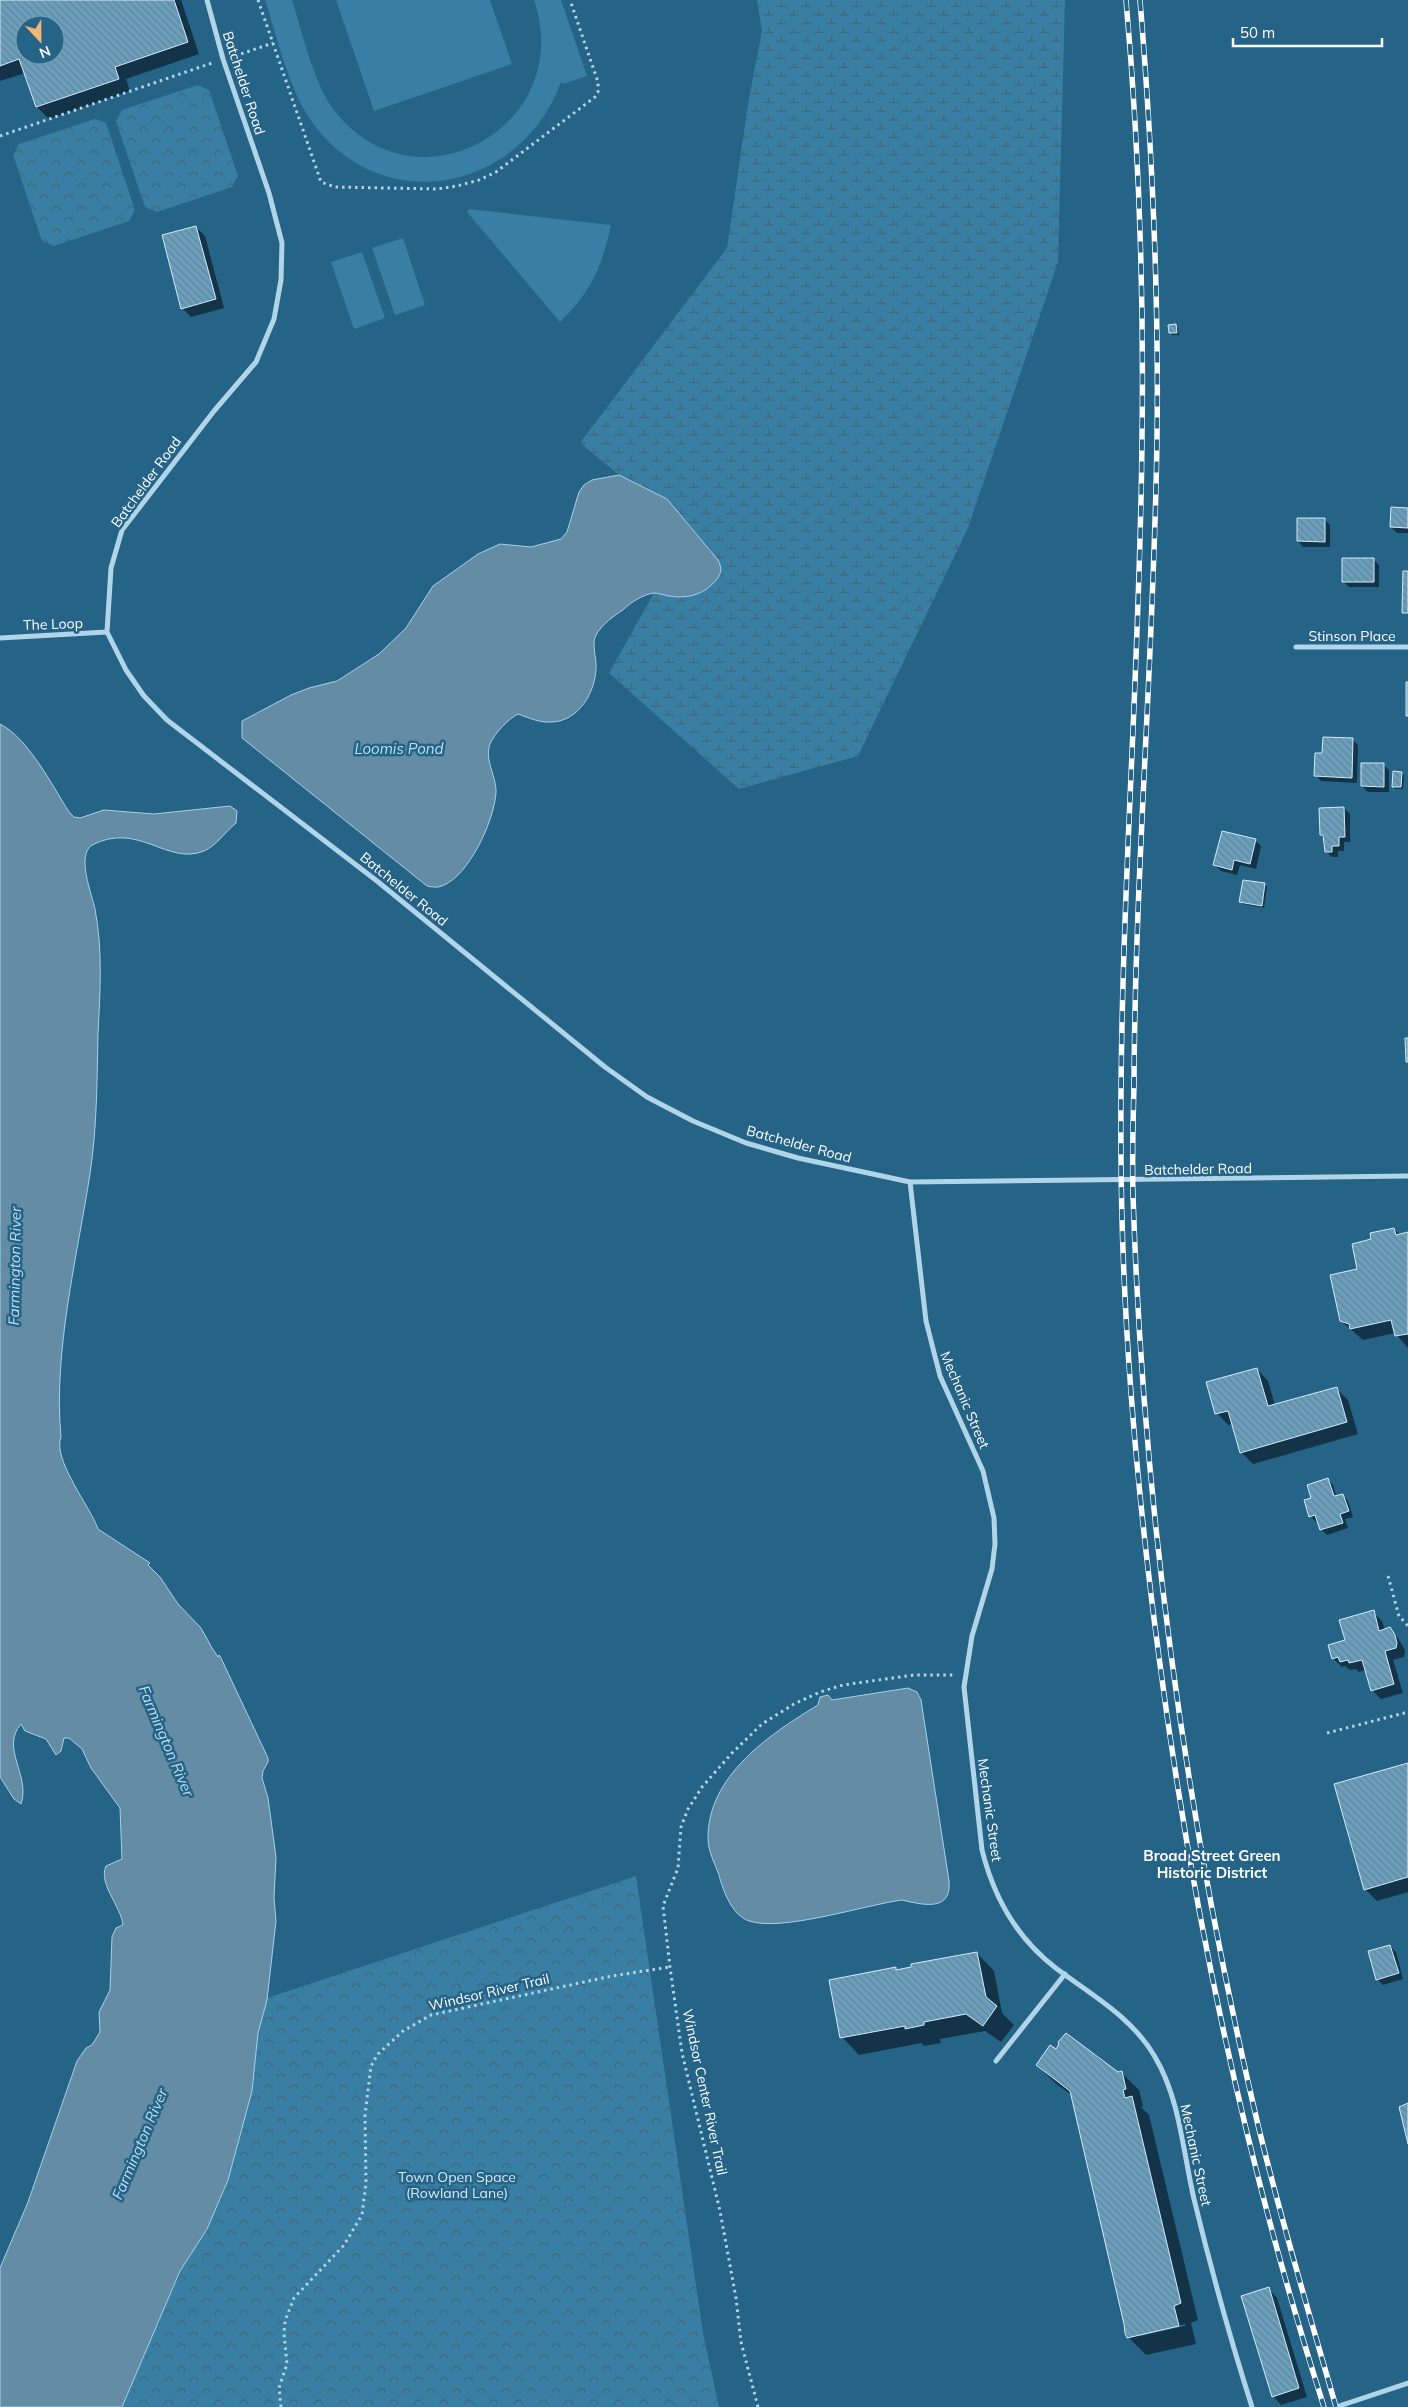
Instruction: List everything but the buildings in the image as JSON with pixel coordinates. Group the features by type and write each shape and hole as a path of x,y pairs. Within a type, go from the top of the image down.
{"street":[{"name":"Batchelder Road","path":"207,0 223,59 269,194 282,243 282,280 274,319 256,362 214,411 122,530 111,568 107,632 126,670 140,690 167,720 378,882 604,1067 640,1092 693,1121 746,1143 798,1158 910,1182 1408,1176"},
{"name":"The Loop","path":"0,638 107,632"},
{"name":"Stinson Place","path":"1296,647 1408,647"},
{"name":"Mechanic Street","path":"910,1182 930,1343 946,1390 983,1471 994,1518 995,1538 992,1569 972,1636 964,1687 982,1850 988,1872 1008,1915 1022,1936 1039,1954 1096,1996 1133,2028 1155,2056 1162,2070 1174,2104 1214,2279 1252,2407"},
{"path":"996,2061 1065,1974"},
{"path":"1336,2407 1408,2383"}],"path":[{"path":"258,0 321,182 334,187 437,189 457,186 496,172 595,97 598,92 598,82 570,0"},
{"path":"0,136 273,43"},
{"path":"1388,1576 1399,1616 1408,1626"},
{"name":"Windsor Center River Trail","path":"758,2407 742,2342 720,2211 682,2052 670,1967 663,1906 678,1868 681,1827 688,1809 702,1787 747,1737 762,1724 794,1704 820,1692 843,1685 914,1675 965,1675"},
{"path":"1327,1733 1408,1712"},
{"name":"Windsor River Trail","path":"281,2407 278,2388 287,2364 284,2328 294,2298 344,2245 362,2215 366,2183 365,2115 371,2066 389,2042 421,2020 448,2010 612,1976 670,1967"}],"green space":[{"path":"265,0 292,0 314,72 334,110 368,141 405,155 444,155 480,142 511,119 532,86 541,46 534,0 561,0 587,76 563,84 561,82 543,118 517,146 487,167 453,179 417,182 381,175 348,158 318,130 308,116 292,84"},
{"path":"336,0 490,0 512,64 374,111"},
{"path":"757,0 1065,0 1058,262 968,528 858,756 739,789 609,673 654,593 678,597 701,539 667,499 619,475 580,443 727,248 748,104 762,31"},
{"path":"198,85 209,90 238,176 232,187 157,212 145,207 116,121 122,110"},
{"path":"95,119 106,123 135,210 129,221 54,246 42,241 13,155 19,144"},
{"path":"469,209 611,225 604,254 594,278 580,300 560,322 467,212"},
{"path":"403,238 425,305 395,315 372,248"},
{"path":"362,252 385,318 354,329 331,262"},
{"name":"Town Open Space (Rowland Lane)","path":"636,1876 703,2333 719,2407 122,2407 180,2271 207,2229 228,2180 252,2091 258,2033 267,1998"}],"water":[{"name":"Loomis Pond","path":"619,475 667,499 718,560 721,568 720,573 711,585 695,595 676,597 650,594 630,604 605,624 595,639 596,669 589,696 578,711 570,717 552,722 543,722 518,714 498,731 490,744 489,750 496,787 491,818 470,860 452,880 440,887 427,886 242,738 242,721 291,695 337,681 379,654 406,628 433,586 478,554 500,544 531,547 561,539 567,532 579,492 584,485 592,480"},
{"name":"Farmington River","path":"0,724 30,751 74,817 80,818 104,810 154,814 230,806 237,811 236,823 217,842 204,851 190,854 178,853 138,840 124,838 109,839 92,845 87,850 85,858 86,876 98,924 100,956 96,1104 90,1174 63,1339 59,1405 62,1458 98,1529 150,1563 148,1565 160,1577 178,1604 201,1628 218,1657 220,1656 268,1758 262,1778 268,1798 276,1857 274,1898 276,1921 267,2000 258,2033 252,2091 228,2180 207,2229 180,2271 122,2407 0,2407 0,2268 28,2202 77,2061 86,2048 92,2045 100,2032 99,2012 110,1990 112,1937 116,1928 123,1925 107,1888 104,1873 106,1866 122,1859 120,1808 91,1768 82,1749 69,1738 64,1738 61,1751 56,1755 46,1739 25,1731 21,1724 15,1733 14,1752 22,1783 23,1794 21,1804 14,1799 0,1777"},
{"path":"908,1688 917,1692 921,1700 949,1881 949,1891 946,1898 934,1904 919,1904 902,1900 802,1921 782,1923 764,1923 749,1921 743,1918 729,1902 708,1844 710,1816 718,1796 730,1777 745,1759 780,1729 818,1705 820,1697 828,1695 832,1700"}],"railway":[{"path":"1126,0 1137,164 1142,384 1138,619 1126,888 1121,1068 1124,1283 1132,1408 1144,1533 1159,1657 1172,1752 1205,1942 1246,2129 1270,2223 1324,2407"},
{"path":"1140,0 1154,219 1157,329 1155,520 1135,1004 1133,1140 1133,1195 1138,1312 1147,1429 1172,1663 1189,1779 1232,2010 1267,2161 1336,2407"}],"district":[{"name":"Broad Street Green Historic District","path":"1212,1864"}]}
